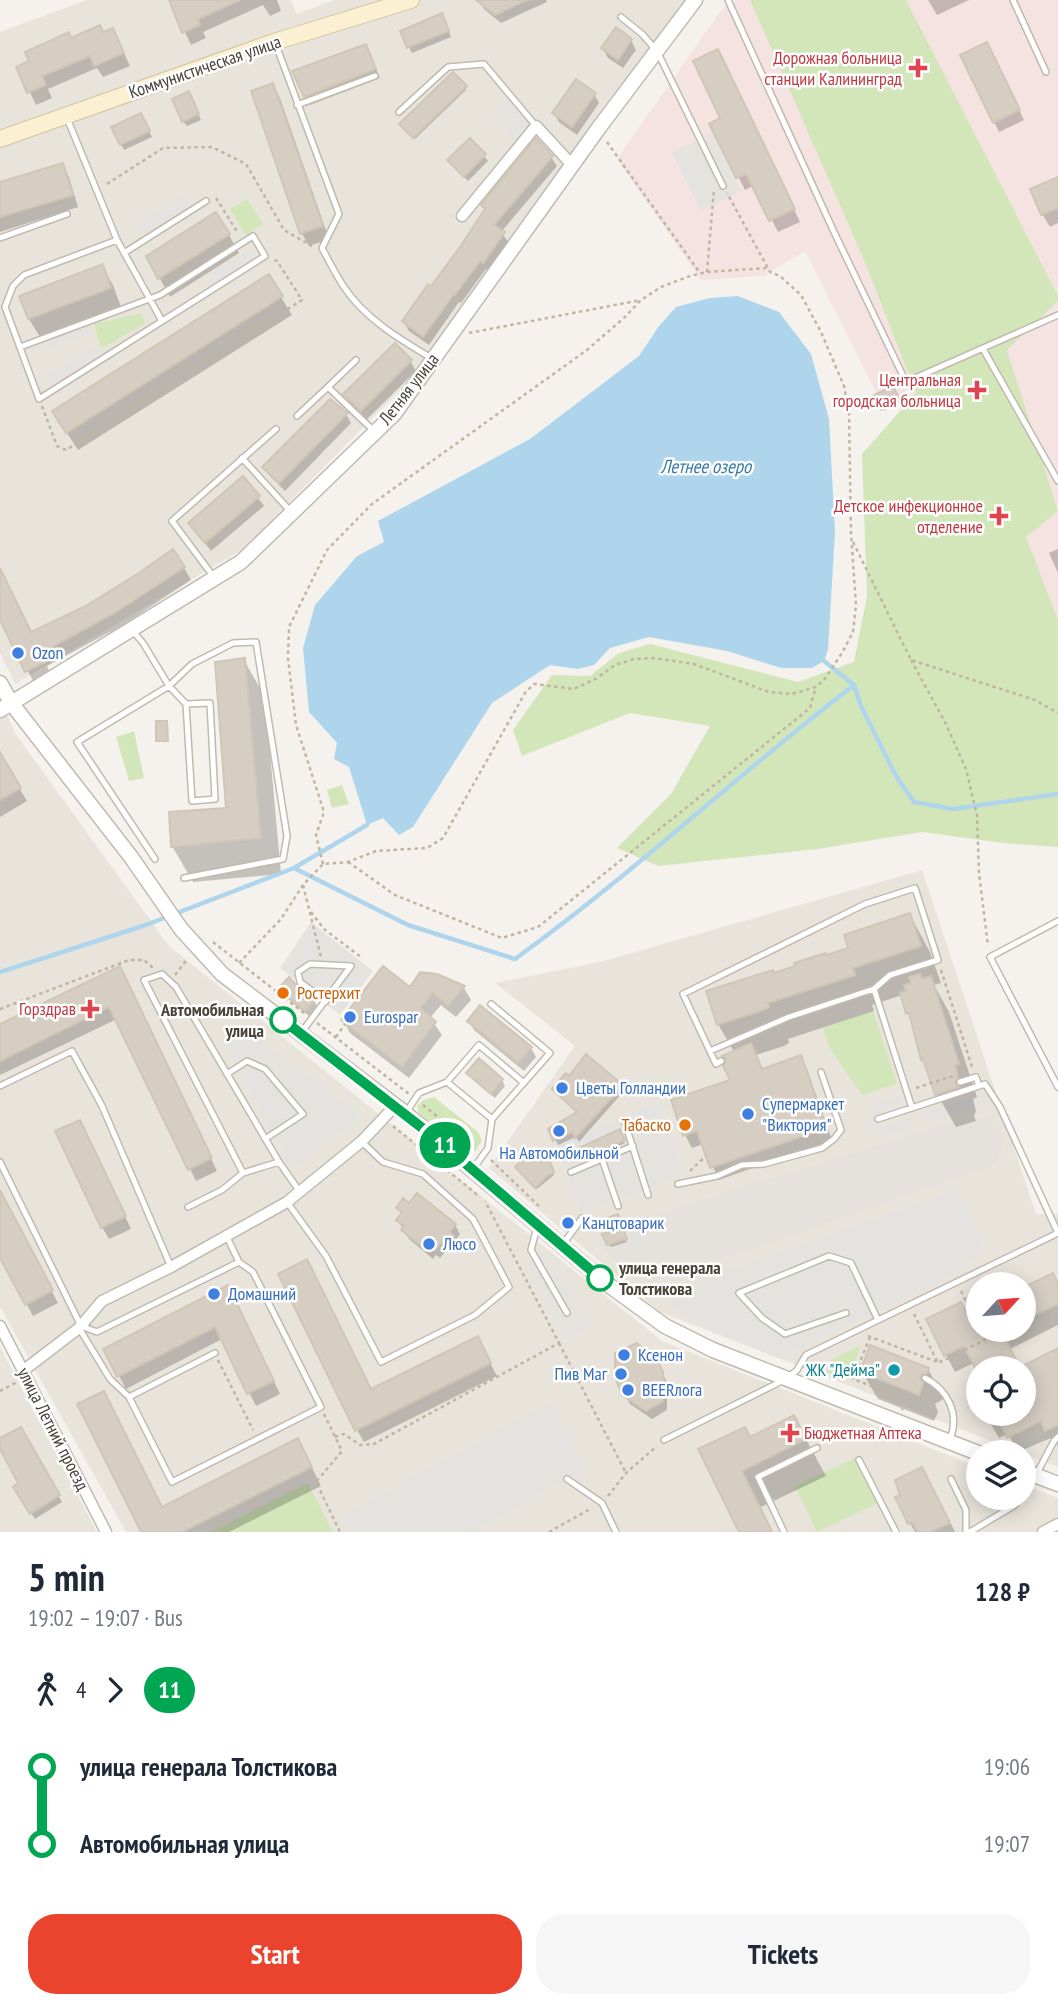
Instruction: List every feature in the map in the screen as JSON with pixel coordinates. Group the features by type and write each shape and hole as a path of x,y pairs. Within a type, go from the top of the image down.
{"main road":[{"name":"Коммунистическая улица","path":"0,139 274,41 409,0"}],"street":[{"name":"Летняя улица","path":"6,707 241,562 394,414 690,2"},
{"path":"462,216 536,127 573,166"},
{"path":"0,684 6,707 131,858 177,924 222,974 400,1109 562,1246 665,1326 713,1350 966,1448"},
{"path":"25,1374 80,1327 102,1301 171,1267 287,1202 362,1141 384,1119 400,1109"},
{"name":"улица Летний проезд","path":"0,1326 106,1532"},
{"path":"1036,1475 1058,1484"},
{"path":"1043,1532 1058,1524"}],"lane":[{"path":"728,0 906,382 1058,315"},
{"path":"1013,0 1046,72"},
{"path":"621,17 657,51 723,186"},
{"path":"274,41 339,214 322,248 345,289 373,319 433,359"},
{"path":"399,112 448,67 484,64 536,127"},
{"path":"298,105 375,76"},
{"path":"66,116 117,240 162,321"},
{"path":"124,253 206,201"},
{"path":"0,237 67,214"},
{"path":"20,347 160,295 253,236 265,256 39,399 5,307 13,286 24,275 117,240"},
{"path":"983,349 1058,481"},
{"path":"297,416 356,360"},
{"path":"328,387 375,432"},
{"path":"215,578 172,521 276,429"},
{"path":"243,458 292,513"},
{"path":"132,630 169,686 186,704 192,801 215,799 210,703 186,704"},
{"path":"155,859 77,742 169,686 192,664 233,643 256,642 287,836 284,859 184,878"},
{"path":"710,1051 789,1017 874,989 890,975 938,960 915,888 865,904 683,995 716,1064 722,1061"},
{"path":"1058,921 990,957 1058,1087"},
{"path":"301,1033 326,1001 351,966 310,964 298,972 300,982 326,1001"},
{"path":"243,1172 144,980 162,974 176,987 265,1139 300,1192"},
{"path":"874,989 912,1108"},
{"path":"473,1169 488,1148 492,1119 550,1053 491,1004"},
{"path":"400,1109 419,1093 447,1082 479,1045 524,1083"},
{"path":"0,1086 72,1051 102,1106 171,1267"},
{"path":"227,1074 247,1061 265,1069 303,1114 265,1139"},
{"path":"678,1184 717,1176 742,1165 764,1164 822,1148 834,1139 841,1130 821,1072"},
{"path":"960,1083 976,1077 979,1086"},
{"path":"447,1082 492,1119"},
{"path":"664,1440 786,1379 797,1370 806,1355 1058,1233 1000,1107 985,1084 878,1119"},
{"path":"624,1120 648,1195"},
{"path":"287,1202 326,1256 381,1362 475,1315 509,1287 472,1219 423,1174 383,1162 362,1141"},
{"path":"571,1172 633,1146"},
{"path":"603,1159 618,1206"},
{"path":"0,1162 80,1327 110,1379 129,1397 172,1482 321,1407 253,1272 239,1262 226,1235"},
{"path":"188,1208 222,1190 243,1172 279,1162"},
{"path":"562,1246 582,1219"},
{"path":"537,1224 531,1251 567,1313"},
{"path":"846,1313 785,1334 762,1318 739,1293 829,1256 851,1263 878,1320"},
{"path":"80,1327 97,1332 239,1262"},
{"path":"129,1397 215,1353"},
{"path":"925,1378 943,1391 951,1406 954,1424 949,1442"},
{"path":"1036,1465 1058,1437"},
{"path":"784,1532 758,1477 817,1448"},
{"path":"859,1460 896,1532"},
{"path":"567,1479 602,1503 616,1532"},
{"path":"951,1479 966,1510 968,1532 1006,1510"}],"path":[{"path":"598,129 701,273"},
{"path":"107,184 163,148 212,146 246,164 284,230 325,253"},
{"path":"239,963 281,919 303,885 324,864 348,862 376,851 428,848 443,838 525,693 534,684 574,689 597,678 615,665 634,659 654,658 694,664 769,692 792,694 816,687 824,680 853,632 856,605 851,539 849,411 844,386 820,330 801,295 780,276 770,272 723,186 713,189 707,272"},
{"path":"206,201 215,196 244,242"},
{"path":"39,399 57,446 66,450 302,300 277,261 265,256"},
{"path":"324,864 316,835 324,813 296,725 288,658 289,627 327,550 372,504 587,350 641,300 660,287 701,273 768,268"},
{"path":"449,337 641,300"},
{"path":"851,539 946,724 966,769 977,816 979,873 990,957"},
{"path":"911,660 1035,700 1058,713"},
{"path":"348,862 394,895 502,938 538,927 810,708 816,687"},
{"path":"303,885 323,965"},
{"path":"309,910 324,929 362,958"},
{"path":"170,982 196,947"},
{"path":"0,1009 130,960 144,960 162,974"},
{"path":"938,960 976,1077"},
{"path":"336,1037 345,1024"},
{"path":"907,1091 960,1074"},
{"path":"384,1119 487,1202 626,1473"},
{"path":"678,1184 706,1156"},
{"path":"956,1282 966,1302"},
{"path":"910,1305 938,1363"},
{"path":"855,1331 938,1363 981,1342"},
{"path":"870,1336 853,1379 906,1399 902,1410"},
{"path":"335,1437 344,1434 360,1445 374,1444 559,1343"},
{"path":"215,1353 257,1439"},
{"path":"0,1391 25,1374"},
{"path":"321,1407 342,1451 316,1482 340,1532"},
{"path":"1035,1426 1042,1446 1038,1453"},
{"path":"549,1532 602,1503 626,1473 664,1440"}],"shaded area":[{"path":"87,0 291,0 297,14 334,0 689,0 399,391 243,549 15,684 0,653 0,32"},
{"name":"Центральная городская больница","path":"736,0 1058,0 1058,779 907,414 893,386 877,394 805,251 763,276 701,280 617,159 722,9"},
{"path":"509,95 536,126 516,144 490,112"},
{"path":"712,133 741,191 701,211 672,153"},
{"path":"181,195 188,206 142,235 135,225"},
{"path":"247,250 254,259 216,283 210,273"},
{"path":"87,324 90,333 35,354 32,345"},
{"path":"95,346 100,354 51,385 46,377"},
{"path":"0,699 15,733 169,946 662,1341 966,1462 966,1510 1036,1510 1036,1490 1058,1498 1058,1532 126,1532 0,1307"},
{"path":"922,870 1036,1214 1058,1214 1058,1467 1036,1458 1036,1440 989,1440 660,1312 489,1168 575,1046 495,983 600,962"},
{"path":"311,922 373,971 340,1015 280,968"},
{"path":"240,1025 361,1115 296,1167 272,1135 222,1039"},
{"path":"984,1094 987,1103 928,1122 925,1113"},
{"path":"901,1095 903,1104 873,1114 882,1127 910,1118 913,1127 880,1137 865,1116 872,1112 870,1105"},
{"path":"659,1103 683,1169 682,1176 581,1212 558,1144"},
{"path":"973,1116 995,1120 1005,1139 997,1162 987,1168 639,1287 600,1245 599,1237 605,1230 631,1225 701,1200"},
{"path":"958,1190 985,1250 944,1280 778,1358 711,1330 672,1307 663,1293"},
{"path":"544,1253 591,1326 569,1340 526,1261"},
{"path":"0,1347 97,1532 0,1532"},
{"path":"550,1402 586,1469 470,1532 349,1532 341,1516"}],"green space":[{"path":"750,0 906,0 1058,296 1058,301 1007,350 1058,511 1026,537 1058,620 1058,847 922,832 817,849 658,866 617,848 671,794 710,726 630,713 522,756 513,730 552,675 590,676 619,653 650,644 798,682 854,662 867,596 862,454 916,393 864,260"},
{"path":"247,199 263,224 246,235 230,209"},
{"path":"141,313 145,323 101,347 94,324"},
{"path":"134,731 144,778 129,781 116,737"},
{"path":"342,785 349,804 332,808 327,790"},
{"path":"873,1011 897,1084 862,1095 829,1047 823,1028"},
{"path":"434,1097 478,1132 482,1141 475,1151 465,1151 420,1116 417,1106 423,1100"},
{"path":"861,1345 848,1380 827,1372 831,1360"},
{"path":"855,1458 878,1503 817,1532 795,1486"},
{"path":"308,1483 333,1532 211,1532"}],"water":[{"name":"Летнее озеро","path":"738,296 779,312 811,354 829,419 835,532 828,650 824,661 812,668 781,668 727,651 649,637 610,648 594,665 578,669 550,665 492,703 413,827 399,835 383,818 367,825 349,767 334,759 337,743 309,712 303,648 315,605 357,556 384,542 378,521 530,439 639,356 659,326 676,307 710,298"}],"building":[{"path":"169,0 240,0 198,19 200,25 182,33"},
{"path":"476,0 527,0 495,15"},
{"path":"442,13 449,31 407,48 400,31"},
{"path":"100,25 103,32 113,28 124,53 94,66 90,56 42,76 46,85 27,93 16,67 29,61 25,52 69,32 71,38"},
{"path":"616,27 632,39 618,60 601,48"},
{"path":"987,42 1020,110 993,123 960,55"},
{"path":"366,44 376,69 304,97 292,71"},
{"path":"718,49 795,209 769,221 746,174 736,178 709,124 720,118 693,61"},
{"path":"453,72 467,86 413,138 399,124"},
{"path":"576,79 596,93 572,127 552,113"},
{"path":"273,83 323,226 300,234 251,91"},
{"path":"189,91 199,114 182,122 172,99"},
{"path":"141,113 150,131 120,145 111,127"},
{"path":"470,138 486,154 464,177 447,160"},
{"path":"536,138 553,156 494,225 505,232 423,337 402,321 428,284 431,286 460,247 485,209 481,205"},
{"path":"63,163 73,195 0,217 0,182"},
{"path":"1058,177 1058,208 1041,215 1030,189"},
{"path":"216,212 230,234 158,279 146,256"},
{"path":"103,264 111,288 28,319 19,296"},
{"path":"269,274 283,296 66,433 52,411"},
{"path":"395,343 412,360 361,411 343,394"},
{"path":"893,386 900,400 881,410 874,395"},
{"path":"330,399 348,413 279,483 262,467"},
{"path":"243,476 260,496 205,543 188,523"},
{"path":"173,549 185,567 116,612 41,653 45,662 25,672 0,620 0,568 31,632 84,607"},
{"path":"245,658 261,838 171,847 169,812 226,808 215,662"},
{"path":"156,721 167,721 168,741 156,741"},
{"path":"0,752 21,788 0,800"},
{"path":"910,913 921,946 853,968 855,975 768,1003 769,1007 763,1010 717,1025 706,991 773,970 774,973 795,966 794,963 848,948 844,935"},
{"path":"120,966 212,1158 188,1170 109,1007 0,1061 0,1024"},
{"path":"383,966 410,987 420,972 437,974 465,986 448,1006 433,993 421,1008 436,1022 402,1067 341,1020"},
{"path":"920,974 922,979 931,976 959,1064 955,1065 958,1077 955,1083 959,1087 935,1095 900,993 906,991 904,985 911,983 909,977"},
{"path":"289,977 315,1000 305,1012 278,989"},
{"path":"480,1005 532,1047 518,1063 467,1021"},
{"name":"Супермаркет \"Виктория\"","path":"751,1043 762,1069 801,1055 826,1128 710,1168 697,1131 683,1136 671,1100 730,1080 723,1066 726,1059 722,1056"},
{"path":"586,1054 623,1085 575,1138 572,1132 553,1141 548,1129 577,1112 552,1089 566,1073 569,1076"},
{"path":"479,1058 503,1079 491,1094 466,1073"},
{"path":"80,1120 126,1216 101,1228 55,1131"},
{"path":"620,1129 625,1140 584,1159 579,1148"},
{"path":"546,1150 554,1172 535,1188 515,1167 525,1157 527,1160"},
{"path":"0,1190 53,1290 25,1305 0,1258"},
{"path":"417,1193 456,1224 450,1232 454,1236 447,1245 442,1241 435,1250 431,1247 428,1251 401,1230 404,1226 396,1220 402,1212 396,1208 403,1198 409,1203"},
{"path":"618,1214 627,1239 607,1245 602,1234 612,1231 607,1218"},
{"path":"307,1259 371,1389 478,1336 491,1363 355,1431 278,1274"},
{"path":"1053,1273 1058,1284 1058,1304 1036,1314 1036,1281"},
{"path":"228,1285 274,1381 247,1394 215,1327 117,1377 103,1349"},
{"path":"961,1302 966,1312 966,1342 1007,1342 1014,1356 969,1356 964,1346 944,1356 926,1319"},
{"path":"637,1343 658,1362 663,1372 663,1401 646,1411 622,1395 615,1377 615,1353"},
{"name":"ЖК \"Дейма\"","path":"870,1345 929,1368 927,1373 920,1376 923,1383 919,1395 860,1372"},
{"path":"1058,1348 1058,1425 1045,1431 1041,1421 1036,1424 1036,1359"},
{"path":"104,1391 162,1507 298,1438 312,1467 182,1532 141,1532 77,1404"},
{"path":"794,1415 806,1439 742,1471 772,1532 739,1532 698,1449 745,1427 750,1437"},
{"path":"1002,1426 1031,1426 1007,1438"},
{"path":"21,1427 60,1495 30,1514 13,1487 18,1483 0,1449 0,1438"},
{"path":"922,1467 950,1523 930,1532 918,1532 912,1522 908,1524 895,1497 900,1495 895,1480"}],"waterway":[{"path":"824,661 854,685 861,706 896,776 914,802 953,809 1058,794"},
{"path":"294,868 408,925 515,959 602,893 854,685"},
{"path":"0,972 143,926 294,868 367,825"}],"bus line":[{"name":"11","path":"283,1020 405,1113 600,1278"}],"place":[{"name":"Дорожная больница станции Калининград","path":"918,68"},
{"name":"Центральная городская больница","path":"977,390"},
{"name":"Детское инфекционное отделение","path":"999,516"},
{"name":"Ozon","path":"18,653"},
{"name":"Ростерхит","path":"283,993"},
{"name":"Горздрав","path":"90,1009"},
{"name":"Eurospar","path":"350,1017"},
{"name":"Автомобильная улица","path":"283,1020"},
{"name":"Цветы Голландии","path":"562,1088"},
{"name":"Супермаркет \"Виктория\"","path":"748,1114"},
{"name":"Табаско","path":"685,1125"},
{"name":"На Автомобильной","path":"559,1131"},
{"name":"Канцтоварик","path":"568,1223"},
{"name":"Люсо","path":"429,1244"},
{"name":"улица генерала Толстикова","path":"600,1278"},
{"name":"Домашний","path":"214,1294"},
{"name":"Ксенон","path":"624,1355"},
{"name":"ЖК \"Дейма\"","path":"894,1370"},
{"name":"Пив Маг","path":"621,1374"},
{"name":"BEERлога","path":"628,1390"},
{"name":"Бюджетная Аптека","path":"790,1433"}]}
